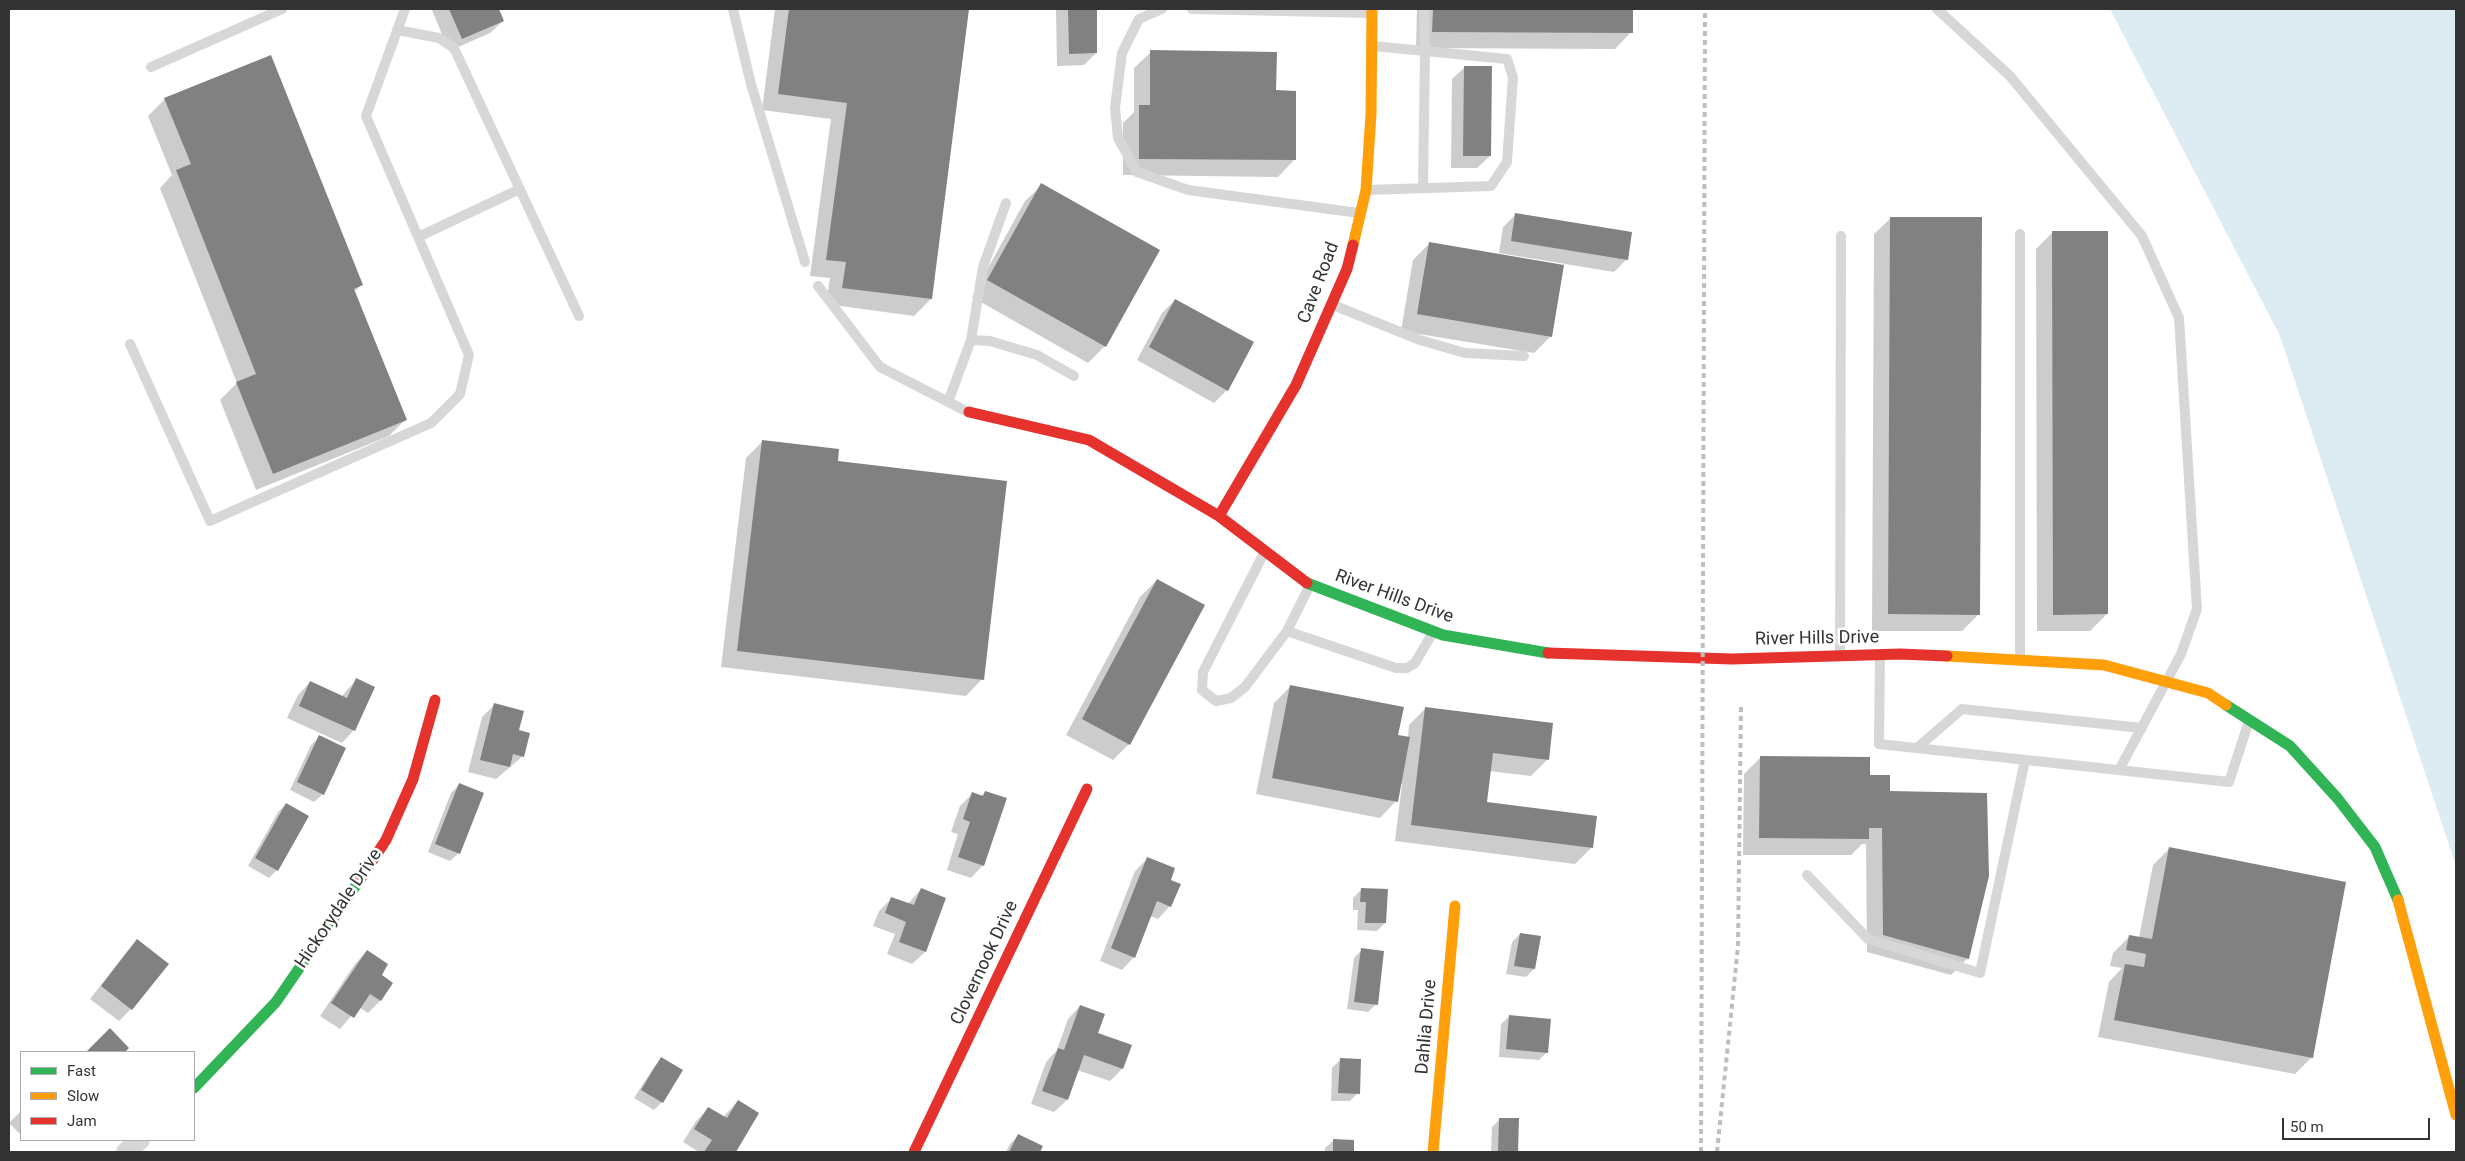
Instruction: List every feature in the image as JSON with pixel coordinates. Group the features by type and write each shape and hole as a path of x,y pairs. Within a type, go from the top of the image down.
{"street":[{"name":"Cave Road","path":"1219,516 1296,384 1348,269 1366,190 1371,114 1372,11"},
{"name":"River Hills Drive","path":"969,412 1089,440 1219,516 1310,585 1433,632 1557,654 1732,658 1880,656 1900,654 2104,665 2208,693 2290,746 2338,799 2375,847 2398,900 2456,1115"},
{"name":"Hickorydale Drive","path":"195,1087 276,1002 381,847 413,780 435,700"},
{"name":"Clovernook Drive","path":"914,1152 1087,789"},
{"name":"Dahlia Drive","path":"1432,1152 1455,906"},
{"path":"126,1152 139,1141"}],"lane":[{"path":"151,68 282,9"},
{"path":"130,344 210,521 431,422 460,394 469,355 366,116 405,9"},
{"path":"733,9 751,84 805,262"},
{"path":"1162,9 1139,19 1122,53 1115,108 1118,138 1137,172 1188,190 1361,214"},
{"path":"1192,9 1372,11"},
{"path":"1423,188 1424,9"},
{"path":"1937,9 2010,76 2142,236 2179,318 2197,609 2181,654 2164,681 2142,728 2119,770"},
{"path":"397,30 439,38 454,48 579,316"},
{"path":"1366,190 1491,186 1507,162 1513,77 1507,59 1372,46"},
{"path":"418,237 520,189"},
{"path":"948,402 971,340 983,266 1006,203"},
{"path":"2020,234 2020,659"},
{"path":"1840,656 1841,236"},
{"path":"818,286 880,367 969,412"},
{"path":"1332,304 1420,340 1466,353 1524,356"},
{"path":"971,340 990,341 1037,355 1074,376"},
{"path":"1265,550 1203,672 1202,690 1216,700 1232,698 1244,687 1288,631 1310,585"},
{"path":"1288,631 1396,668 1407,668 1415,663 1433,632"},
{"path":"1880,656 1879,744 2229,782 2250,720"},
{"path":"1917,748 1962,709 2142,728"},
{"path":"1807,875 1868,940 1980,974 2025,760"}],"shaded area":[{"path":"2110,9 2456,9 2456,866 2280,336"}],"building":[{"path":"449,9 499,9 504,21 462,39"},
{"path":"789,9 969,9 932,299 842,288 846,262 826,260 847,103 778,94"},
{"path":"1068,9 1097,9 1097,53 1069,54"},
{"path":"1433,9 1633,9 1633,33 1432,32"},
{"path":"1150,50 1277,52 1276,90 1296,91 1296,160 1139,159 1139,105 1150,105"},
{"path":"271,55 363,285 354,289 407,420 273,474 236,382 256,374 176,170 191,164 164,98"},
{"path":"1464,66 1492,66 1491,156 1463,156"},
{"path":"1041,183 1160,250 1106,347 987,280"},
{"path":"1515,213 1632,232 1628,260 1511,241"},
{"path":"1890,217 1982,217 1980,615 1888,614"},
{"path":"2052,231 2108,231 2108,614 2053,615"},
{"path":"1429,242 1564,265 1552,337 1417,314"},
{"path":"1175,299 1254,342 1228,391 1149,347"},
{"path":"762,440 839,449 838,461 1007,481 984,680 737,651"},
{"path":"1157,579 1205,605 1130,745 1082,719"},
{"path":"356,678 375,687 355,731 299,706 310,681 347,698"},
{"path":"1290,685 1404,707 1398,735 1410,737 1398,802 1272,778"},
{"path":"494,703 524,711 519,730 530,733 524,757 513,754 510,767 480,760"},
{"path":"1425,707 1553,723 1549,760 1493,753 1487,802 1597,816 1593,848 1411,825"},
{"path":"319,735 346,748 324,795 297,782"},
{"path":"1760,756 1870,757 1870,775 1890,775 1890,791 1987,793 1989,876 1969,959 1883,935 1882,828 1869,828 1869,839 1759,838"},
{"path":"459,783 484,793 460,854 435,844"},
{"path":"985,791 1007,798 984,866 958,857 970,822 963,819 972,792 983,796"},
{"path":"286,803 309,816 278,871 255,858"},
{"path":"2169,847 2346,882 2313,1058 2114,1020 2125,964 2144,967 2146,954 2126,950 2129,935 2152,939"},
{"path":"1147,857 1175,868 1171,880 1181,884 1171,907 1157,901 1135,958 1111,948"},
{"path":"921,888 946,898 926,952 899,942 906,922 885,913 891,897 914,905"},
{"path":"1361,888 1388,889 1386,923 1365,923 1366,902 1360,902"},
{"path":"1520,933 1541,936 1535,969 1514,966"},
{"path":"137,939 169,964 132,1010 101,986"},
{"path":"1361,948 1384,951 1378,1005 1354,1002"},
{"path":"367,950 388,964 382,975 393,983 381,1001 370,994 354,1018 331,1003"},
{"path":"1080,1005 1105,1014 1098,1033 1132,1045 1123,1069 1084,1055 1068,1100 1042,1091 1058,1048 1064,1050"},
{"path":"1509,1015 1551,1019 1548,1053 1506,1049"},
{"path":"110,1028 129,1048 126,1051 87,1051"},
{"path":"661,1057 683,1070 663,1103 641,1090"},
{"path":"1340,1058 1361,1059 1360,1094 1338,1093"},
{"path":"738,1100 759,1113 736,1152 704,1152 712,1140 694,1129 708,1107 727,1118"},
{"path":"1499,1118 1519,1118 1518,1152 1498,1152"},
{"path":"1018,1134 1043,1146 1040,1152 1009,1152"},
{"path":"1333,1139 1354,1140 1354,1152 1333,1152"}],"railway":[{"path":"1701,1152 1705,9"},
{"path":"1717,1152 1738,946 1741,705"}],"traffic: fast":[{"path":"1307,583 1443,635 1548,653"},
{"path":"2226,705 2290,746 2338,799 2375,847 2398,900"},
{"path":"195,1087 276,1002 359,881"}],"traffic: slow":[{"path":"1353,245 1366,190 1371,114 1372,9"},
{"path":"1947,656 2104,665 2208,693 2226,705"},
{"path":"2398,900 2456,1115"},
{"path":"1433,1152 1455,906"}],"traffic: jam":[{"path":"1219,516 1296,385 1347,269 1353,245"},
{"path":"969,412 1089,440 1219,516 1307,583"},
{"path":"1548,653 1732,659 1900,654 1947,656"},
{"path":"359,881 386,840 413,779 435,700"},
{"path":"914,1152 1087,789"}]}
